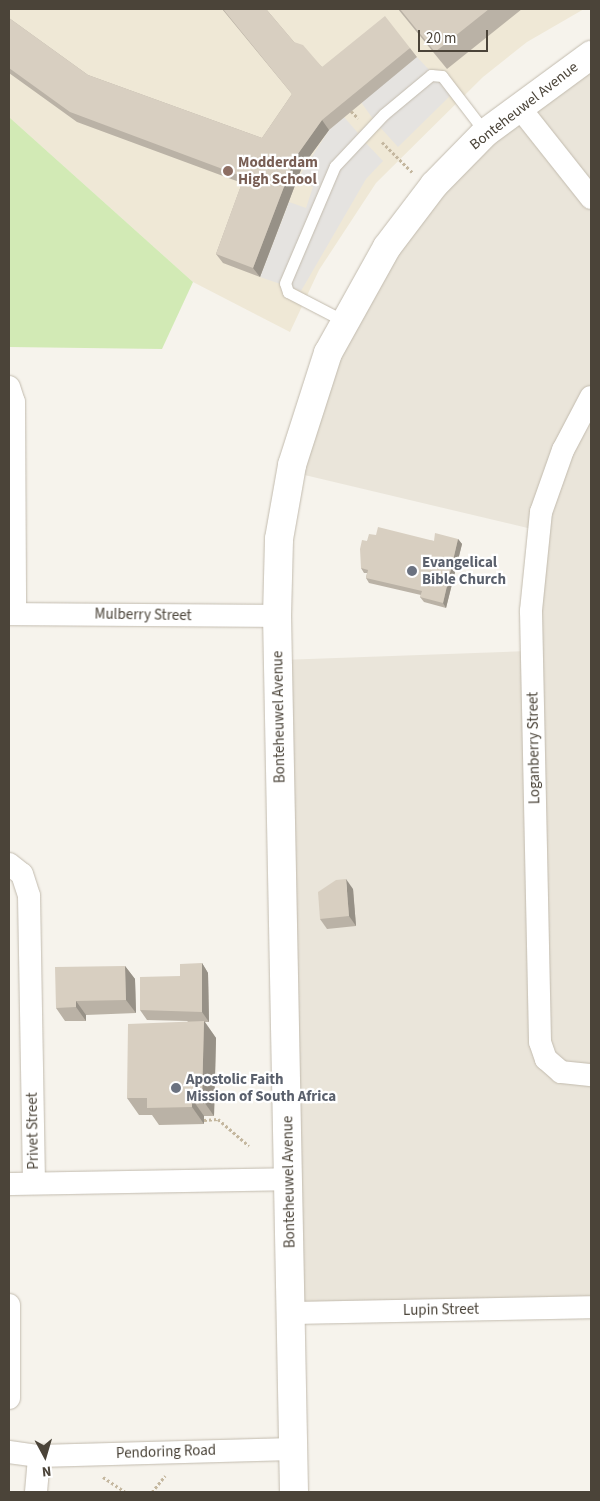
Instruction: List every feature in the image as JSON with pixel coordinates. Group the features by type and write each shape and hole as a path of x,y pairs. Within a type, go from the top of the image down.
{"street":[{"name":"Bonteheuwel Avenue","path":"294,1492 277,616 279,539 292,465 313,392 344,321 387,247 434,185 485,133 591,55"},
{"path":"519,107 591,198"},
{"path":"9,387 14,402 12,614"},
{"name":"Loganberry Street","path":"591,397 563,450 541,512 531,611 540,1042 546,1059 561,1072 591,1075"},
{"name":"Mulberry Street","path":"12,614 277,616"},
{"name":"Privet Street","path":"9,864 22,874 29,896 34,1180 289,1179"},
{"path":"9,1184 34,1180"},
{"path":"9,1305 9,1398"},
{"name":"Lupin Street","path":"291,1313 591,1307"},
{"name":"Pendoring Road","path":"9,1452 39,1456 293,1449"},
{"path":"36,1492 39,1456"}],"lane":[{"path":"344,321 288,292 284,283 335,166 370,130 428,77 438,75 485,133"}],"path":[{"path":"351,111 417,177"},
{"path":"204,1120 218,1120 249,1146"}],"shaded area":[{"name":"Modderdam High School","path":"9,9 584,9 527,42 483,77 376,183 319,270 290,332 193,282 9,117"},
{"path":"417,57 452,94 398,147 379,126 364,141 383,161 366,179 301,291 260,277 289,202 306,208 313,187 297,180 329,130 344,117 358,133 373,119 361,102"},
{"path":"591,59 591,1304 293,1311 281,660 529,651 536,530 292,472 320,380 431,192"}],"green space":[{"path":"9,117 193,282 162,349 9,347"}],"building":[{"path":"223,9 266,9 294,42 303,45 322,67 385,16 410,48 322,120 295,158 253,268 216,254 244,177 70,112 9,68 9,18 88,75 262,138 292,94"},
{"path":"400,9 489,9 435,52"},
{"name":"Evangelical Bible Church","path":"378,527 434,541 435,533 458,539 443,603 420,597 422,591 366,578 368,570 361,568 360,549 362,540 367,541 369,534 376,535"},
{"path":"346,879 349,916 320,919 318,892 336,880"},
{"path":"202,963 202,1012 140,1010 140,977 180,976 180,964"},
{"path":"125,966 126,1000 76,1001 76,1007 56,1008 55,967"},
{"name":"Apostolic Faith Mission of South Africa","path":"204,1021 202,1099 192,1099 192,1107 147,1108 147,1098 127,1098 128,1024"}],"place":[{"name":"Modderdam High School","path":"228,171"},
{"name":"Evangelical Bible Church","path":"412,571"},
{"name":"Apostolic Faith Mission of South Africa","path":"176,1088"}]}
